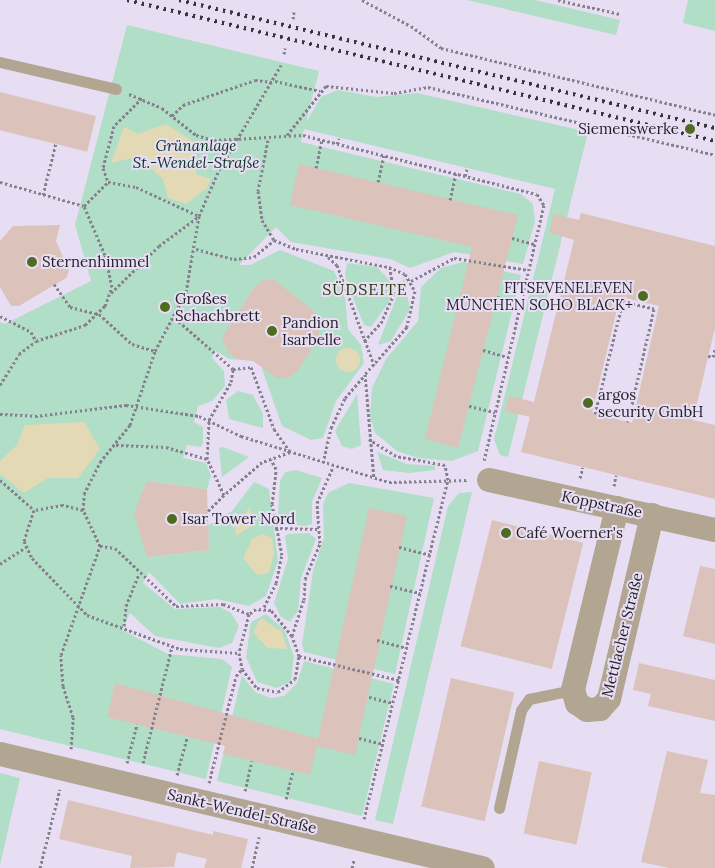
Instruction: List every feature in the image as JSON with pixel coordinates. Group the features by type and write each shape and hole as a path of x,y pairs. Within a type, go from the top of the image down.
{"street":[{"name":"Koppstraße","path":"484,480 715,530"},
{"path":"573,690 617,508"},
{"name":"Mettlacher Straße","path":"573,690 577,703 587,710 600,709 609,699 652,515"},
{"name":"Sankt-Wendel-Straße","path":"0,754 483,868"}],"lane":[{"path":"0,62 116,89"},
{"path":"499,808 521,710 529,699 573,690"}],"path":[{"path":"362,0 411,26 440,48 715,115"},
{"path":"558,0 620,14"},
{"path":"292,18 294,12"},
{"path":"284,54 285,48"},
{"path":"40,868 65,769 73,717 63,686 61,655 77,603 100,546 83,510 89,480 116,445 138,407 155,351 175,318 196,249 199,216 234,141 274,81 281,65"},
{"path":"172,116 182,105 255,80 274,81 320,91 335,85 394,93 428,87 715,155"},
{"path":"0,414 35,416 138,407 209,420 290,452 374,479 414,483 448,480 484,480 495,412 544,205 537,194 322,140 287,135 268,140 234,141 196,135 172,116 142,98 116,89"},
{"path":"287,135 307,115 320,91"},
{"path":"108,182 104,168 114,126 142,98"},
{"path":"337,144 338,138"},
{"path":"268,140 258,191 262,220 274,240 328,256 389,267 411,281 415,304 407,326 345,398 331,428 323,463"},
{"path":"316,168 322,140"},
{"path":"43,195 56,143"},
{"path":"378,182 386,156 390,150"},
{"path":"465,176 467,169"},
{"path":"450,200 456,174"},
{"path":"0,182 84,206"},
{"path":"108,182 136,186 199,216"},
{"path":"84,206 108,182"},
{"path":"0,385 19,354 36,341 70,332 99,314 110,294 112,287 105,256 84,206"},
{"path":"110,294 159,246 199,216"},
{"path":"512,238 534,244"},
{"path":"196,249 234,259 254,258 274,240"},
{"path":"328,256 337,265 374,365"},
{"path":"411,281 454,258 528,270"},
{"path":"364,341 381,323 394,294 389,267"},
{"path":"54,284 70,307 99,314 132,344 155,351"},
{"path":"497,297 521,303"},
{"path":"595,414 623,301 654,309 656,313 628,422"},
{"path":"0,316 31,332 36,341"},
{"path":"175,318 233,369 251,367"},
{"path":"708,356 713,357 715,349"},
{"path":"483,350 508,357"},
{"path":"253,361 251,367 274,429 290,452"},
{"path":"224,495 207,459 209,420 232,382 233,369"},
{"path":"365,374 374,479"},
{"path":"469,406 495,412"},
{"path":"359,838 448,480 445,464 396,456 369,438"},
{"path":"116,445 166,447 207,459"},
{"path":"208,511 255,467 290,452"},
{"path":"100,546 115,548 139,574 176,606 223,604 249,614 264,607 280,569 272,504 276,469 271,459"},
{"path":"292,636 304,600 305,579 320,543 317,502 333,467"},
{"path":"0,480 34,510"},
{"path":"34,510 63,505 83,510"},
{"path":"34,510 27,527 26,548 91,618 124,626 172,647 239,653"},
{"path":"275,528 318,529"},
{"path":"400,547 430,555"},
{"path":"0,564 26,548"},
{"path":"124,626 126,606 139,574"},
{"path":"390,586 420,593"},
{"path":"249,614 239,653 242,669 257,688 278,692 295,679 299,656 292,636 264,607"},
{"path":"377,640 407,648"},
{"path":"143,763 172,647"},
{"path":"299,656 399,680"},
{"path":"209,783 236,676 242,669"},
{"path":"369,697 393,703"},
{"path":"127,763 137,724"},
{"path":"177,775 187,737"},
{"path":"359,738 383,744"},
{"path":"245,791 252,761"},
{"path":"285,801 293,771"},
{"path":"252,868 265,816"}],"green space":[{"path":"467,0 535,0 620,20 616,35"},
{"path":"688,0 715,0 715,31 683,23"},
{"name":"Grünanlage St.-Wendel-Straße","path":"127,25 319,71 306,122 321,97 338,90 377,97 417,93 588,132 508,457 500,455 494,439 555,189 304,129 301,142 521,194 533,204 535,221 523,264 454,252 410,268 390,259 291,242 276,227 239,265 250,265 280,250 334,271 345,296 348,329 361,345 364,363 336,401 323,438 311,440 282,426 261,366 253,361 229,359 214,350 212,358 224,371 225,386 212,401 198,406 194,422 203,427 203,442 201,447 187,445 183,458 206,463 211,476 207,489 147,481 147,557 209,550 208,525 232,511 254,482 269,489 278,561 266,596 249,606 216,599 180,604 149,572 143,583 175,609 220,607 231,613 239,626 232,643 219,648 155,636 130,613 122,630 168,654 222,659 232,667 206,779 0,729 0,322 5,324 91,281 75,225"},
{"path":"463,262 521,275 478,451 452,461 418,458 397,451 375,433 370,416 372,388 386,359 418,321 421,287 441,268"},
{"path":"347,263 377,267 389,280 391,299 371,327 364,325 349,288 345,275"},
{"path":"404,278 410,309 391,341 378,345"},
{"path":"238,391 253,395 263,414 263,428 229,419 226,400"},
{"path":"357,394 361,445 352,449 342,446 335,431"},
{"path":"223,447 249,457 222,477 219,448"},
{"path":"377,452 407,464 435,466 435,470 409,473 383,470"},
{"path":"296,470 322,478 312,502 312,524 306,526 285,524 278,514 280,481 285,472"},
{"path":"349,483 434,498 395,674 304,652 302,644 313,571 324,538 323,504 328,493"},
{"path":"472,492 393,824 375,820 448,506 459,493"},
{"path":"309,533 316,539 301,578 298,611 290,622 281,617 274,603 288,559 285,536 288,534"},
{"path":"266,614 284,629 294,656 291,681 277,688 257,682 246,657 251,622"},
{"path":"304,661 394,684 362,816 217,781 242,675 255,692 271,698 284,696 297,683"},
{"path":"0,773 20,778 0,865"}],"sand":[{"path":"166,124 196,143 196,174 211,179 207,188 186,204 168,198 163,179 142,161 133,158 111,163 124,127 138,134"},
{"path":"348,348 356,352 360,360 356,368 348,372 340,368 336,360 340,352"},
{"path":"84,422 100,449 78,478 48,478 24,493 0,474 0,461 17,445 25,425"},
{"path":"250,507 253,525 236,536 235,526"},
{"path":"263,534 272,538 274,553 269,573 257,575 243,558 252,539"},
{"path":"261,618 282,632 287,649 268,648 253,632"}],"building":[{"path":"0,92 96,116 87,152 0,130"},
{"path":"299,164 518,215 458,448 425,439 472,247 290,205"},
{"path":"581,213 715,246 715,328 693,420 715,425 715,499 521,452 530,417 505,411 509,396 534,402 574,240 549,232 554,214 579,220","holes":["620,297 659,306 632,423 592,413"]},
{"name":"Sternenhimmel","path":"60,225 56,241 69,271 66,278 19,306 11,306 0,287 0,241 13,226"},
{"name":"Pandion Isarbelle","path":"264,280 274,280 320,316 319,337 296,373 287,378 277,378 253,361 237,359 228,352 222,338 255,286"},
{"name":"Isar Tower Nord","path":"147,481 207,489 209,550 147,557 134,513"},
{"path":"369,508 407,516 355,755 317,746 310,775 223,754 225,746 107,717 115,683 318,739"},
{"path":"492,520 583,543 552,669 461,646"},
{"path":"700,566 715,569 715,644 683,636"},
{"path":"639,663 715,680 715,721 648,706 651,694 633,690"},
{"path":"451,678 514,693 485,821 421,807"},
{"path":"667,751 708,760 700,793 715,795 715,868 669,868 641,862"},
{"path":"539,761 592,772 576,845 524,833"},
{"path":"68,800 213,835 213,831 248,839 241,868 204,868 207,859 177,852 174,867 130,868 132,856 59,839"}],"railway":[{"path":"127,0 715,141"},
{"path":"179,0 715,128"}],"place":[{"name":"Siemenswerke","path":"690,129"},
{"name":"Sternenhimmel","path":"32,262"},
{"name":"FITSEVENELEVEN MÜNCHEN SOHO BLACK+","path":"643,296"},
{"name":"Großes Schachbrett","path":"165,307"},
{"name":"Pandion Isarbelle","path":"272,331"},
{"name":"argos security GmbH","path":"588,403"},
{"name":"Isar Tower Nord","path":"172,519"},
{"name":"Café Woerner's","path":"506,533"}],"district":[{"name":"SÜDSEITE","path":"365,289"}]}
